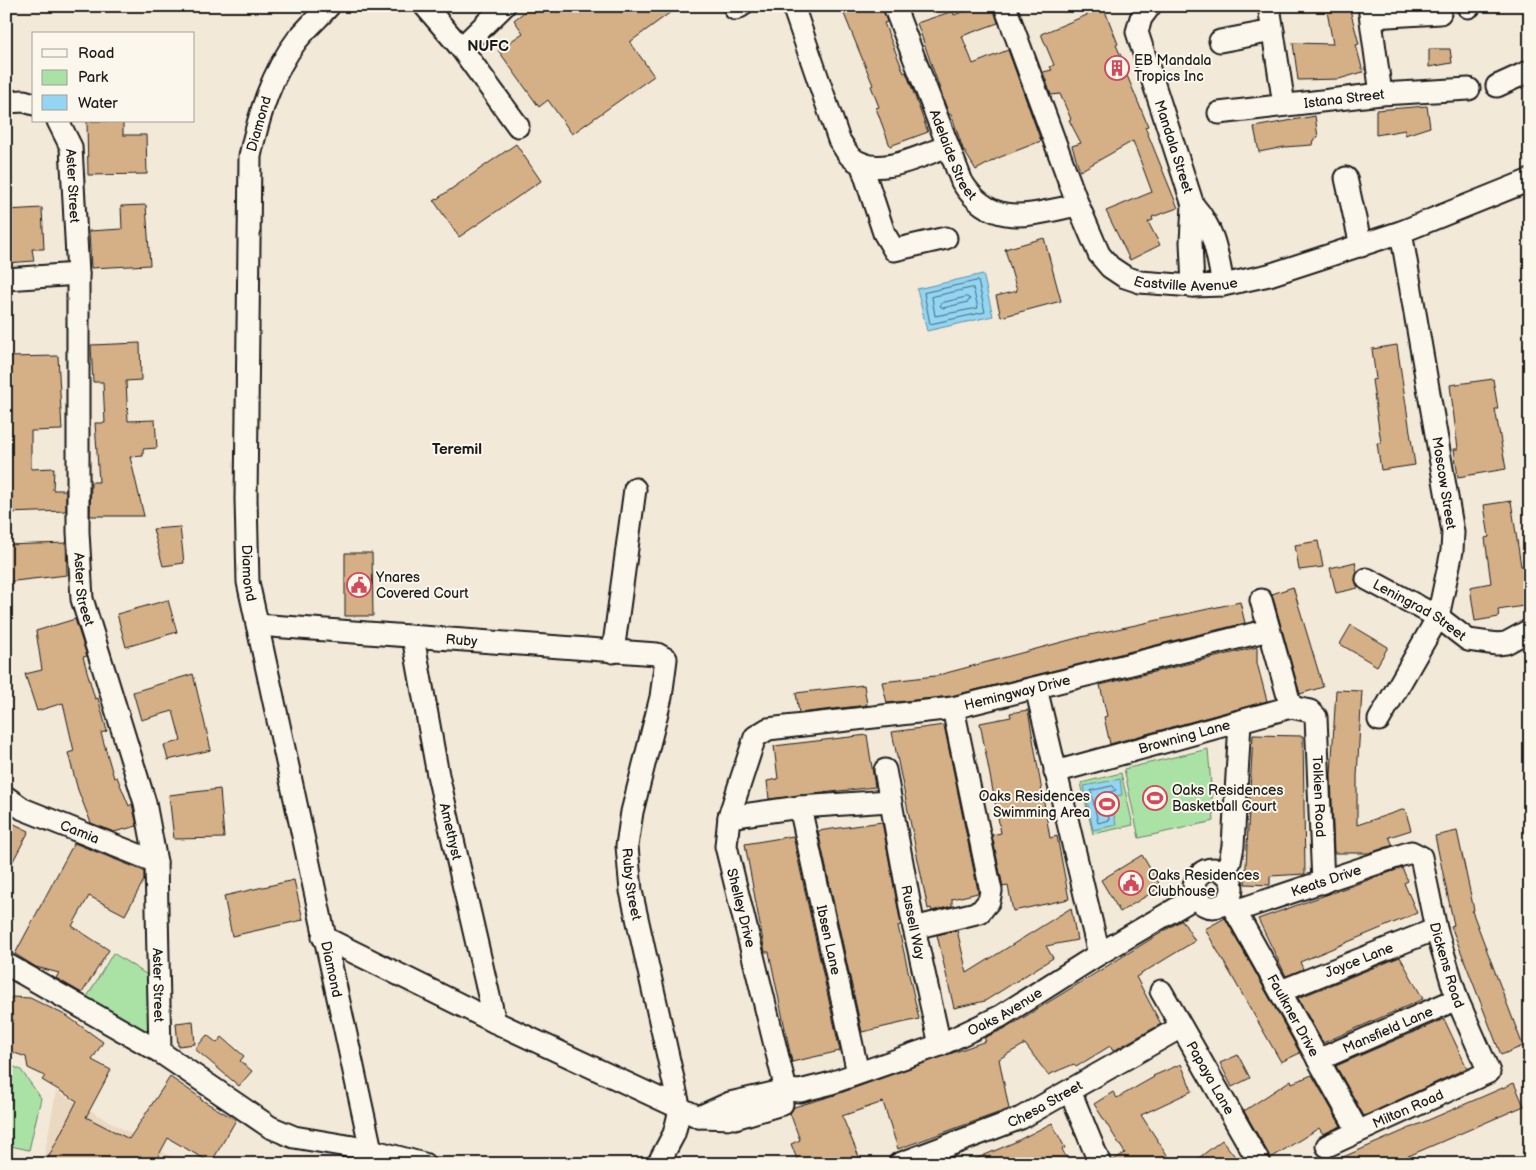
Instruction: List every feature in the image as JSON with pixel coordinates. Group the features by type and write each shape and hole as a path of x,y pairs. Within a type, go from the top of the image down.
{"street":[{"name":"Diamond","path":"329,6 298,39 274,76 258,123 250,156 246,499 248,582 370,1150"},
{"path":"425,6 461,48 518,126"},
{"path":"461,48 504,6"},
{"path":"793,6 839,140 850,156 861,163 886,166 948,146"},
{"name":"Eastville Avenue","path":"1005,6 1078,205 1099,254 1110,267 1125,278 1140,282 1193,286 1223,285 1269,275 1401,232 1530,180"},
{"name":"Mandala Street","path":"1150,6 1141,18 1137,32 1193,205"},
{"path":"1269,6 1284,105"},
{"name":"Adelaide Street","path":"897,7 948,146 962,182 968,192 993,213 1019,216 1078,205"},
{"path":"1381,94 1370,12 1440,13"},
{"path":"1220,41 1273,31"},
{"path":"1497,86 1530,71"},
{"name":"Istana Street","path":"1220,113 1381,94 1469,89"},
{"path":"6,102 24,101 32,103"},
{"name":"Aster Street","path":"58,122 71,147 78,274 78,532 82,600 145,803 156,862 160,1052"},
{"path":"861,163 884,233 894,250 946,238"},
{"path":"1346,178 1361,246"},
{"path":"1193,205 1206,219 1214,241 1223,285"},
{"path":"1193,205 1191,242 1193,286"},
{"name":"Moscow Street","path":"1380,720 1438,617 1452,551 1453,532 1401,232"},
{"path":"6,279 78,274"},
{"path":"613,652 635,489"},
{"name":"Leningrad Street","path":"1367,579 1438,617 1468,640 1484,644 1506,643 1530,630"},
{"path":"1261,600 1291,707"},
{"name":"Ruby","path":"257,625 413,638 657,654 666,659"},
{"name":"Hemingway Drive","path":"763,731 953,708 1269,630"},
{"name":"Amethyst","path":"413,638 438,775 495,1022"},
{"name":"Ruby Street","path":"666,659 661,696 632,812 627,846 631,891 690,1114"},
{"path":"1036,688 1098,954"},
{"name":"Tolkien Road","path":"1291,707 1313,713 1316,717 1323,883"},
{"name":"Browning Lane","path":"1055,772 1291,707"},
{"path":"914,928 980,912 989,901 991,892 953,708"},
{"path":"1223,871 1230,862 1233,846 1240,722"},
{"name":"Shelley Drive","path":"763,731 755,737 729,817 726,846 793,1090"},
{"name":"Russell Way","path":"885,770 889,801 914,928 940,1044"},
{"name":"Camia","path":"6,798 23,809 156,862"},
{"path":"729,817 800,807 889,801"},
{"name":"Ibsen Lane","path":"800,807 858,1073"},
{"name":"Keats Drive","path":"1231,906 1323,883 1411,852 1418,854"},
{"name":"Dickens Road","path":"1418,854 1421,857 1436,929 1457,999 1489,1072"},
{"path":"1209,869 1223,871 1232,885 1231,906 1207,907 1196,897 1193,890 1197,876 1209,869"},
{"name":"Oaks Avenue","path":"690,1114 735,1118 786,1102 793,1090 858,1073 940,1044 1001,1016 1098,954 1196,897"},
{"name":"Faulkner Drive","path":"1231,906 1281,991 1358,1131"},
{"name":"Joyce Lane","path":"1281,991 1436,929"},
{"path":"323,937 495,1022 690,1114 674,1134 658,1164"},
{"path":"6,964 160,1052 270,1127 349,1155 370,1150 424,1164"},
{"name":"Papaya Lane","path":"1161,991 1260,1164"},
{"name":"Mansfield Lane","path":"1318,1060 1457,999"},
{"name":"Chesa Street","path":"899,1164 947,1156 1021,1118 1182,1027"},
{"name":"Milton Road","path":"1328,1146 1489,1072"},
{"path":"1070,1091 1100,1164"}],"shaded area":[{"path":"56,1091 184,1164 43,1164"}],"green space":[{"path":"1208,749 1214,821 1139,838 1124,769"},
{"name":"Oaks Residences Swimming Area","path":"1121,773 1133,825 1093,834 1081,783"},
{"path":"113,953 149,976 151,1036 87,997"},
{"path":"6,1063 21,1070 41,1098 29,1150 6,1145"}],"water":[{"path":"983,274 993,316 927,331 917,289"},
{"path":"1120,779 1122,795 1110,797 1116,825 1093,830 1084,786"}],"building":[{"path":"532,6 679,6 630,42 654,76 572,134 548,100 539,107 498,50 523,33 514,20"},
{"path":"851,6 882,6 887,22 884,23 904,73 906,72 928,132 890,146 876,108 879,107 871,86 873,85 842,9"},
{"path":"978,6 993,6 998,23 962,36 973,64 1008,50 1041,141 998,158 976,170 963,149 951,114 949,115 917,23 953,11 954,15"},
{"path":"1103,6 1118,44 1116,45 1128,72 1126,73 1148,126 1145,127 1178,208 1152,217 1153,220 1148,222 1160,245 1130,260 1106,211 1152,192 1133,141 1080,171 1072,146 1081,143 1069,120 1071,119 1060,94 1051,95 1043,72 1052,70 1050,67 1054,65 1041,34 1087,15 1086,13"},
{"path":"1326,6 1349,6 1359,44 1356,45 1363,72 1339,79 1298,80 1293,43 1333,44"},
{"path":"1429,49 1450,49 1452,63 1429,67"},
{"path":"1427,106 1430,127 1405,135 1405,130 1376,135 1376,110"},
{"path":"1315,116 1318,137 1313,140 1312,145 1284,147 1259,152 1254,127"},
{"path":"87,122 123,122 123,135 146,135 147,174 88,175"},
{"path":"516,144 541,181 459,237 434,201"},
{"path":"146,205 150,265 91,268 89,231 122,229 121,206"},
{"path":"42,208 44,249 32,249 34,261 6,263 6,210"},
{"path":"1044,238 1061,301 1001,317 996,296 1017,291 1005,249"},
{"path":"140,343 141,380 126,381 128,421 155,420 157,448 143,449 143,456 130,457 144,516 90,516 91,482 99,482 95,423 105,423 103,382 93,382 91,345"},
{"path":"1397,345 1415,465 1381,470 1377,443 1381,443 1372,380 1376,379 1372,349"},
{"path":"58,356 62,430 31,431 31,469 54,468 53,490 66,490 66,511 6,513 6,357"},
{"path":"1493,379 1498,409 1495,409 1506,469 1458,477 1454,449 1458,449 1450,385"},
{"path":"1511,501 1521,566 1529,565 1530,605 1498,610 1499,617 1475,621 1470,587 1491,583 1485,538 1489,537 1484,505"},
{"path":"180,527 184,563 163,566 153,529"},
{"path":"1318,541 1323,567 1299,570 1295,545"},
{"path":"66,543 67,575 6,582 6,545"},
{"name":"Ynares Covered Court","path":"345,553 372,553 373,616 345,616"},
{"path":"1355,562 1357,572 1355,580 1358,588 1336,593 1330,568"},
{"path":"1293,587 1323,687 1300,694 1272,594"},
{"path":"168,600 177,632 126,647 117,614"},
{"path":"1240,602 1245,623 951,696 887,703 882,682 935,676 1081,637"},
{"path":"75,619 87,656 83,657 95,699 98,698 107,731 101,733 114,778 117,777 129,806 132,804 137,826 114,832 91,823 78,790 68,753 74,751 63,703 37,711 25,674 42,670 36,631"},
{"path":"1351,625 1388,647 1377,666 1340,644"},
{"path":"1257,647 1257,663 1267,701 1110,744 1104,717 1107,716 1100,685"},
{"path":"193,674 211,750 168,760 164,745 181,741 173,711 141,720 133,692"},
{"path":"864,685 867,705 799,713 796,693"},
{"path":"1336,690 1362,691 1357,776 1357,825 1405,809 1411,830 1389,837 1393,845 1369,853 1334,853 1331,775"},
{"path":"1028,710 1050,838 1057,836 1069,899 1013,911 1008,886 1003,887 992,835 1001,833 980,723 1011,717 1010,713"},
{"path":"944,725 978,893 952,899 952,906 932,911 931,908 928,909 892,732"},
{"path":"867,735 875,787 769,799 767,781 778,779 774,746"},
{"path":"1253,735 1303,736 1305,874 1270,876 1270,885 1245,884"},
{"path":"220,789 224,838 174,839 169,795"},
{"path":"6,820 29,831 6,874"},
{"path":"882,822 901,925 898,926 919,1019 862,1032 818,831"},
{"path":"1457,831 1474,910 1472,911 1523,1046 1501,1055 1451,926 1454,925 1435,836"},
{"path":"793,836 840,1051 792,1062 769,952 765,952 745,844"},
{"path":"74,843 144,871 144,880 125,915 89,896 72,926 109,950 82,993 56,978 59,973 36,967 15,954"},
{"name":"Oaks Residences Clubhouse","path":"1142,855 1161,887 1120,912 1101,880"},
{"path":"1402,868 1408,881 1404,883 1417,913 1300,962 1303,969 1286,976 1258,919"},
{"path":"294,880 303,920 232,936 224,896"},
{"path":"1071,908 1077,940 1046,946 1053,958 985,1001 954,1008 937,935 957,930 967,973"},
{"path":"1225,918 1300,1053 1281,1062 1205,929"},
{"path":"1182,920 1195,941 1136,977 1161,1024 1113,1051 1110,1046 1076,1067 1074,1064 1048,1075 1025,1044 999,1059 1009,1109 898,1149 883,1102 842,1116 862,1164 799,1164 791,1144 800,1140 790,1113 794,1107 832,1096 986,1041 984,1038 1008,1027"},
{"path":"1400,957 1423,999 1323,1043 1298,998"},
{"path":"12,997 30,998 67,1016 103,1042 92,1060 111,1070 86,1117 129,1139 170,1077 200,1099 236,1120 211,1163 168,1138 154,1164 45,1164 77,1101 42,1080 45,1076 28,1068 26,1057 6,1050 6,1002"},
{"path":"1444,1019 1467,1068 1364,1116 1336,1066"},
{"path":"193,1021 195,1044 178,1046 176,1023"},
{"path":"207,1035 217,1043 222,1037 244,1056 240,1061 252,1071 239,1086 195,1049"},
{"path":"1238,1055 1250,1078 1232,1087 1220,1063"},
{"path":"1181,1064 1192,1091 1141,1115 1173,1164 1112,1164 1112,1161 1125,1153 1094,1104 1113,1092 1117,1098 1153,1076"},
{"path":"1312,1075 1341,1126 1323,1134 1319,1128 1271,1158 1244,1111 1291,1080 1292,1083"},
{"path":"1514,1083 1524,1106 1390,1164 1327,1164"},
{"path":"1052,1123 1065,1148 1062,1149 1069,1164 964,1164 1015,1142"},
{"path":"1222,1140 1241,1164 1191,1164"}],"place":[{"name":"EB Mandala Tropics Inc","path":"1117,68"},
{"name":"Ynares Covered Court","path":"359,585"},
{"name":"Oaks Residences Basketball Court","path":"1155,798"},
{"name":"Oaks Residences Swimming Area","path":"1107,804"},
{"name":"Oaks Residences Clubhouse","path":"1131,883"}],"district":[{"name":"NUFC","path":"488,46"},
{"name":"Teremil","path":"457,449"}]}
